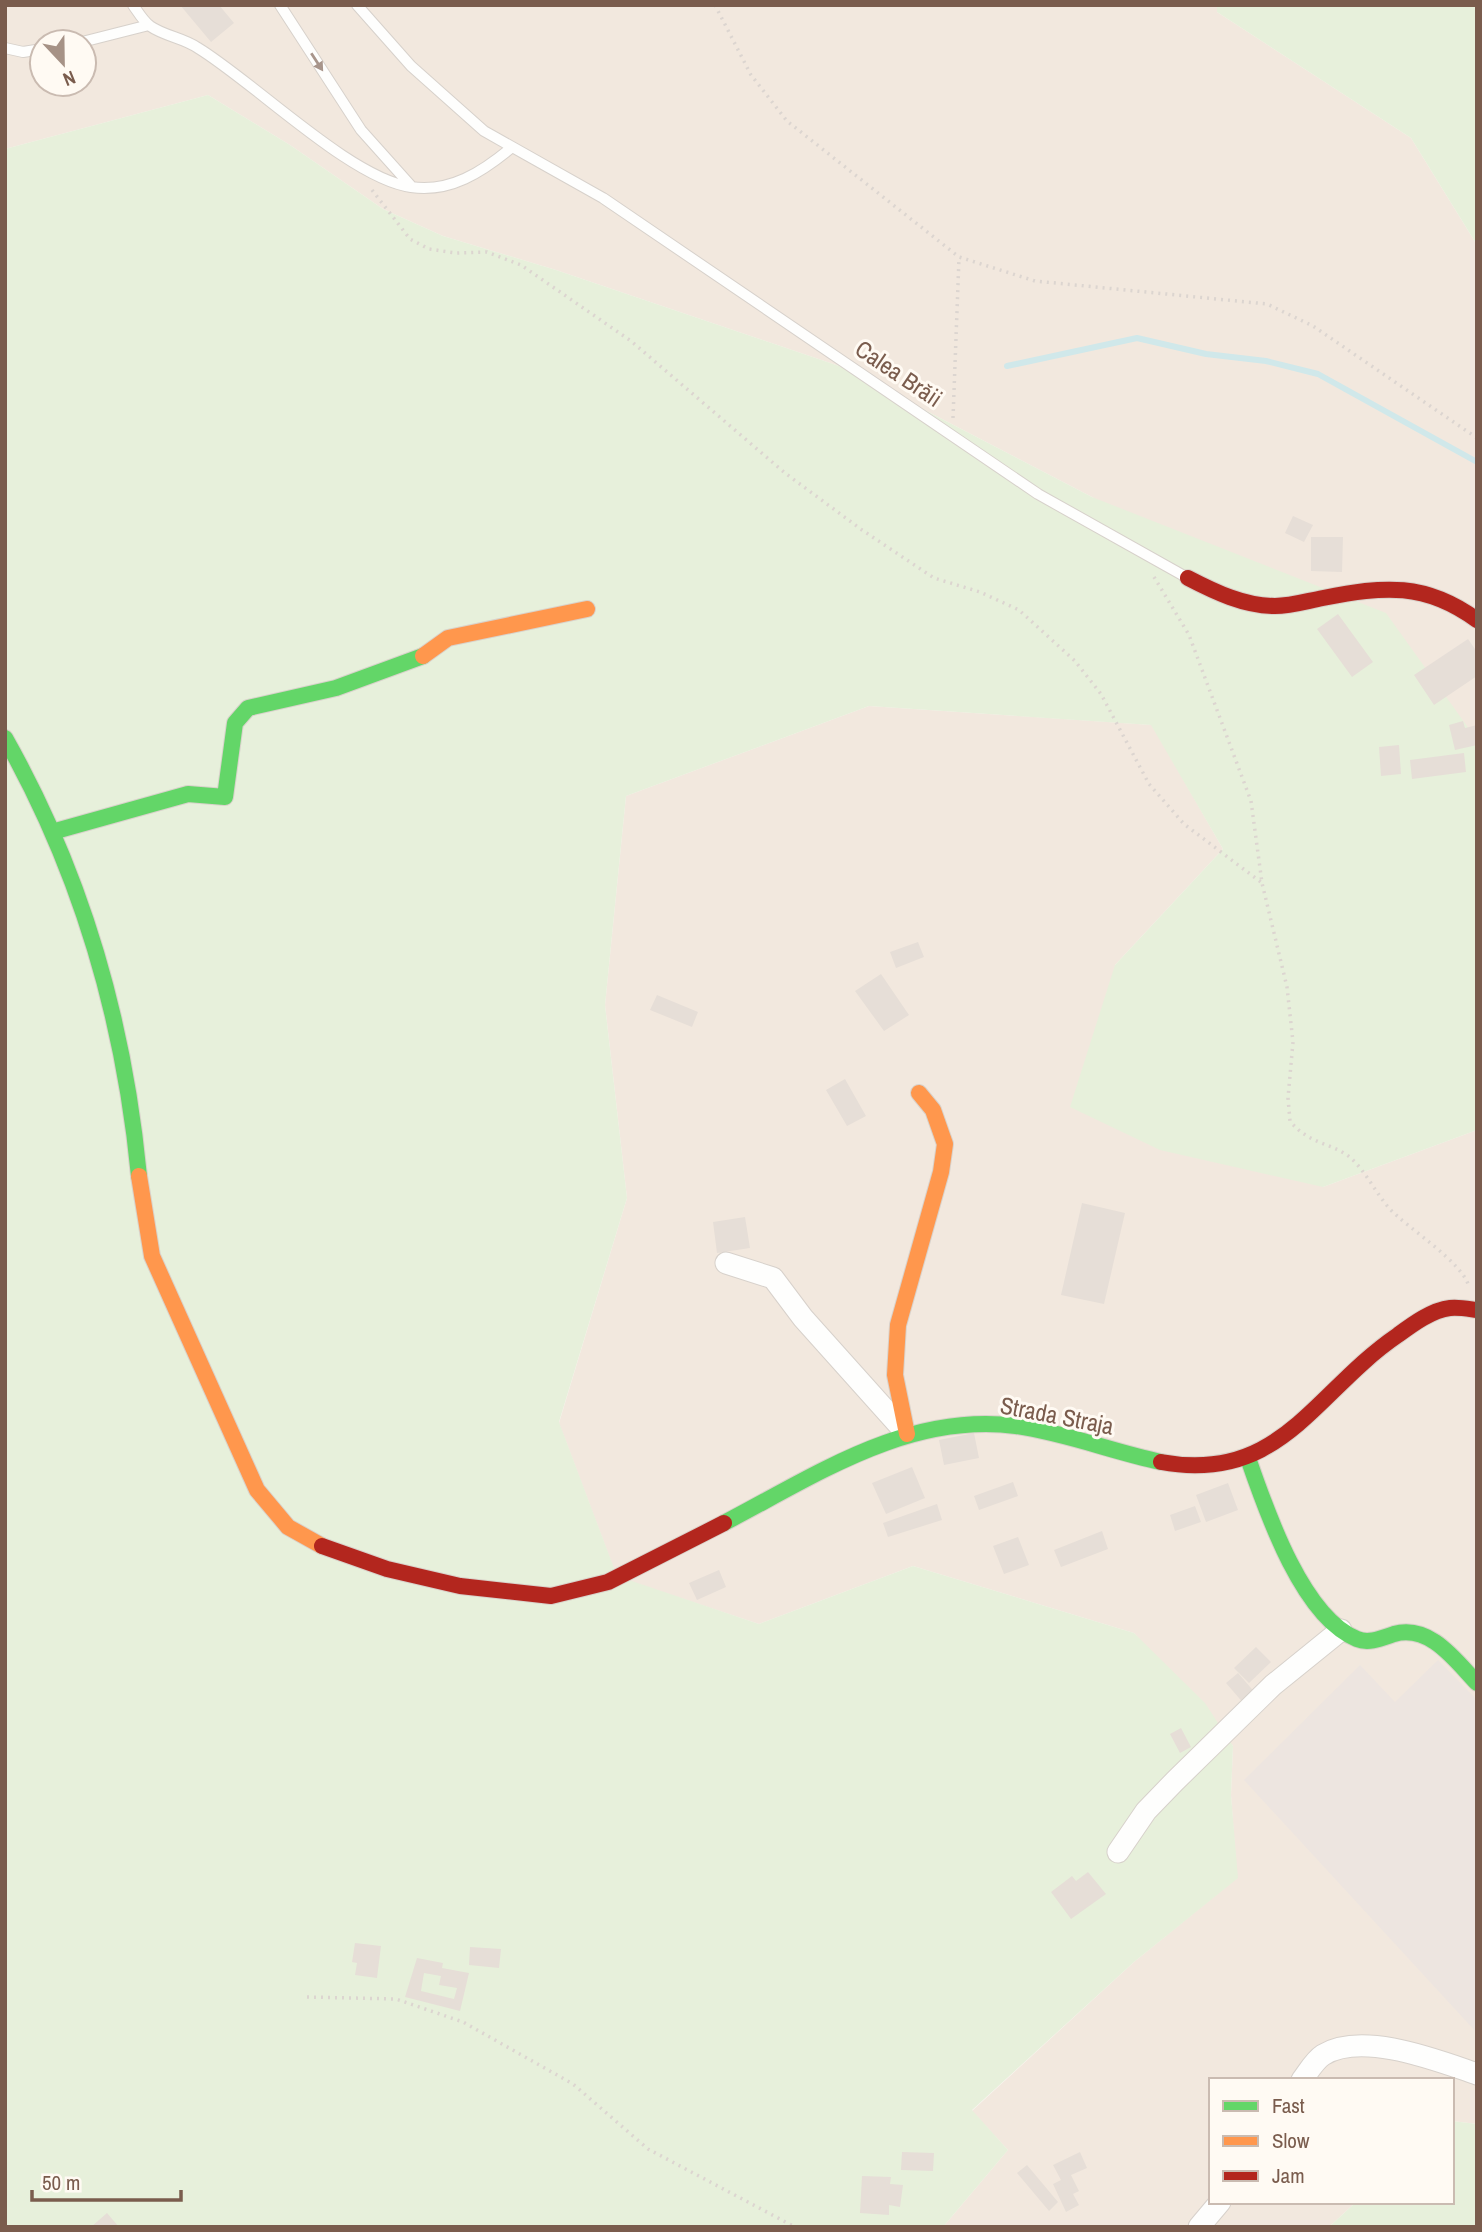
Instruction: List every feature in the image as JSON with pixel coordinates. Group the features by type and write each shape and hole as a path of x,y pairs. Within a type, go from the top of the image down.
{"main road":[{"name":"Calea Brăii","path":"1188,578 1224,596 1276,606 1373,587 1412,589 1438,596 1477,620"},
{"path":"52,832 188,794 225,797 236,723 248,708 335,688 417,660 448,638 587,609"},
{"name":"Strada Straja","path":"5,738 32,781 86,912 114,1014 133,1114 146,1235 152,1256 257,1490 278,1519 300,1536 363,1560 432,1580 513,1595 549,1596 580,1592 608,1582 827,1469 907,1434 962,1424 999,1425 1032,1429 1161,1461 1219,1464 1248,1458 1275,1442 1411,1323 1448,1307 1476,1310"},
{"path":"907,1434 895,1375 898,1325 941,1172 945,1144 940,1125 919,1093"},
{"path":"1248,1458 1285,1553 1306,1586 1341,1630 1349,1637 1361,1641 1376,1640 1405,1631 1419,1633 1436,1644 1477,1683"}],"street":[{"path":"726,1263 773,1278 831,1351 907,1434"},
{"path":"1118,1852 1146,1811 1175,1781 1273,1685 1341,1630"},
{"path":"1304,2078 1321,2056 1337,2049 1363,2045 1395,2049 1477,2074"},
{"path":"1199,2227 1218,2204"}],"lane":[{"path":"133,5 149,25 197,47 347,158 389,182 412,187 457,183 486,169 511,148"},
{"path":"280,5 361,130 412,187"},
{"name":"Calea Brăii","path":"357,5 384,40 445,99 511,148 603,198 1038,494 1138,553 1188,578"},
{"path":"98,38 149,25"},
{"path":"5,48 28,51"}],"path":[{"path":"715,5 751,75 788,121 959,257 1035,281 1267,304 1313,326 1477,438"},
{"path":"371,188 410,239 429,249 456,253 487,252 521,265 631,341 785,473 862,530 934,578 981,592 1019,610 1075,661 1101,694 1149,785 1184,824 1262,883"},
{"path":"952,437 959,257"},
{"path":"1138,553 1189,635 1251,801 1262,883 1287,987 1293,1042 1288,1098 1290,1121 1312,1141 1352,1158 1390,1209 1445,1256 1468,1281 1476,1310"},
{"path":"306,1997 396,1999 463,2022 573,2084 648,2149 795,2227"}],"shaded area":[{"path":"5,5 1217,5 1217,12 1411,138 1477,245 1477,740 1092,497 842,367 556,270 443,236 383,209 290,145 208,95 5,149"},
{"path":"869,706 1152,725 1223,849 1115,965 1323,1187 1477,1130 1477,2124 1454,2121 1454,2078 1209,2078 1209,2204 1354,2204 1329,2227 943,2227 1008,2150 972,2111 1134,1962 1237,1878 1231,1795 1233,1746 1134,1633 913,1566 759,1624 617,1577 559,1423 627,1198 605,1005 626,796"},
{"path":"1438,1660 1477,1700 1477,2033 1244,1780 1360,1665 1395,1702"}],"green space":[{"path":"1217,5 1477,5 1477,245 1411,138 1217,12"},
{"path":"208,95 290,145 383,209 443,236 556,270 842,367 1092,497 1386,613 1477,740 1477,1130 1323,1187 1160,1150 1070,1107 1115,965 1223,849 1151,725 869,706 626,796 605,1005 627,1198 559,1422 617,1576 759,1624 913,1566 1134,1633 1205,1703 1233,1746 1231,1795 1238,1878 1134,1962 972,2110 1008,2150 943,2227 5,2227 5,149"},
{"path":"1454,2121 1477,2124 1477,2227 1329,2227 1354,2204 1454,2204"}],"building":[{"path":"180,5 219,5 234,23 211,42"},
{"path":"1293,516 1313,525 1304,542 1285,533"},
{"path":"1311,537 1343,537 1342,572 1311,571"},
{"path":"1338,614 1373,662 1352,677 1317,629"},
{"path":"1468,639 1477,652 1477,676 1434,705 1414,675"},
{"path":"1463,721 1465,728 1477,725 1477,745 1455,750 1449,725"},
{"path":"1399,745 1401,774 1381,776 1379,747"},
{"path":"1464,753 1466,772 1412,779 1410,760"},
{"path":"918,942 924,957 896,968 890,952"},
{"path":"881,974 909,1015 884,1031 855,991"},
{"path":"657,995 698,1012 692,1027 650,1010"},
{"path":"845,1079 866,1116 847,1126 826,1090"},
{"path":"1082,1203 1125,1213 1104,1304 1061,1295"},
{"path":"745,1217 750,1248 717,1253 713,1222"},
{"path":"974,1433 979,1458 944,1465 939,1440"},
{"path":"912,1467 925,1498 886,1514 872,1483"},
{"path":"1013,1482 1018,1496 979,1510 974,1496"},
{"path":"1228,1483 1238,1510 1206,1522 1196,1495"},
{"path":"937,1504 942,1520 888,1537 883,1523"},
{"path":"1195,1506 1201,1522 1175,1531 1170,1515"},
{"path":"1102,1531 1108,1549 1061,1567 1054,1550"},
{"path":"1018,1537 1029,1565 1004,1574 993,1546"},
{"path":"719,1570 726,1587 697,1600 689,1583"},
{"path":"1256,1647 1271,1662 1249,1683 1234,1668"},
{"path":"1238,1673 1257,1695 1245,1705 1226,1683"},
{"path":"1181,1728 1191,1747 1180,1753 1170,1734"},
{"path":"1088,1872 1106,1894 1071,1919 1051,1892 1072,1876 1076,1881"},
{"path":"355,1943 381,1946 377,1978 355,1975 357,1963 352,1962"},
{"path":"470,1947 501,1949 499,1968 469,1965"},
{"path":"417,1958 443,1963 442,1968 469,1973 460,2011 405,1997","holes":["424,1973 441,1976 439,1985 457,1988 454,1999 421,1991"]},
{"path":"902,2152 934,2153 933,2171 901,2170"},
{"path":"1080,2152 1087,2168 1071,2175 1079,2191 1073,2194 1079,2205 1066,2212 1053,2184 1061,2180 1053,2165"},
{"path":"1027,2165 1058,2202 1049,2211 1017,2173"},
{"path":"862,2176 891,2177 890,2184 903,2185 900,2207 889,2205 889,2215 860,2213"},
{"path":"107,2213 119,2227 91,2227"}],"waterway":[{"path":"1007,366 1137,338 1206,354 1266,361 1318,374 1477,462"}],"traffic: fast":[{"path":"52,832 188,794 225,797 235,723 248,708 336,688 423,656"},
{"path":"5,738 56,842 95,950 123,1061 139,1176"},
{"path":"724,1523 864,1451 938,1428 976,1424 1016,1426 1053,1433 1161,1462"},
{"path":"1248,1458 1289,1560 1319,1609 1337,1627 1357,1639 1366,1641 1407,1632 1419,1634 1441,1646 1477,1683"}],"traffic: slow":[{"path":"423,656 448,638 587,609"},
{"path":"907,1434 895,1375 898,1325 941,1172 945,1144 933,1110 919,1093"},
{"path":"139,1176 152,1256 257,1490 288,1527 322,1546"}],"traffic: jam":[{"path":"1188,578 1230,597 1252,604 1275,606 1365,591 1403,590 1440,599 1477,620"},
{"path":"1161,1462 1202,1465 1237,1459 1267,1447 1293,1428 1369,1358 1416,1322 1443,1309 1477,1310"},
{"path":"322,1546 387,1569 460,1586 551,1596 608,1582 724,1523"}]}
